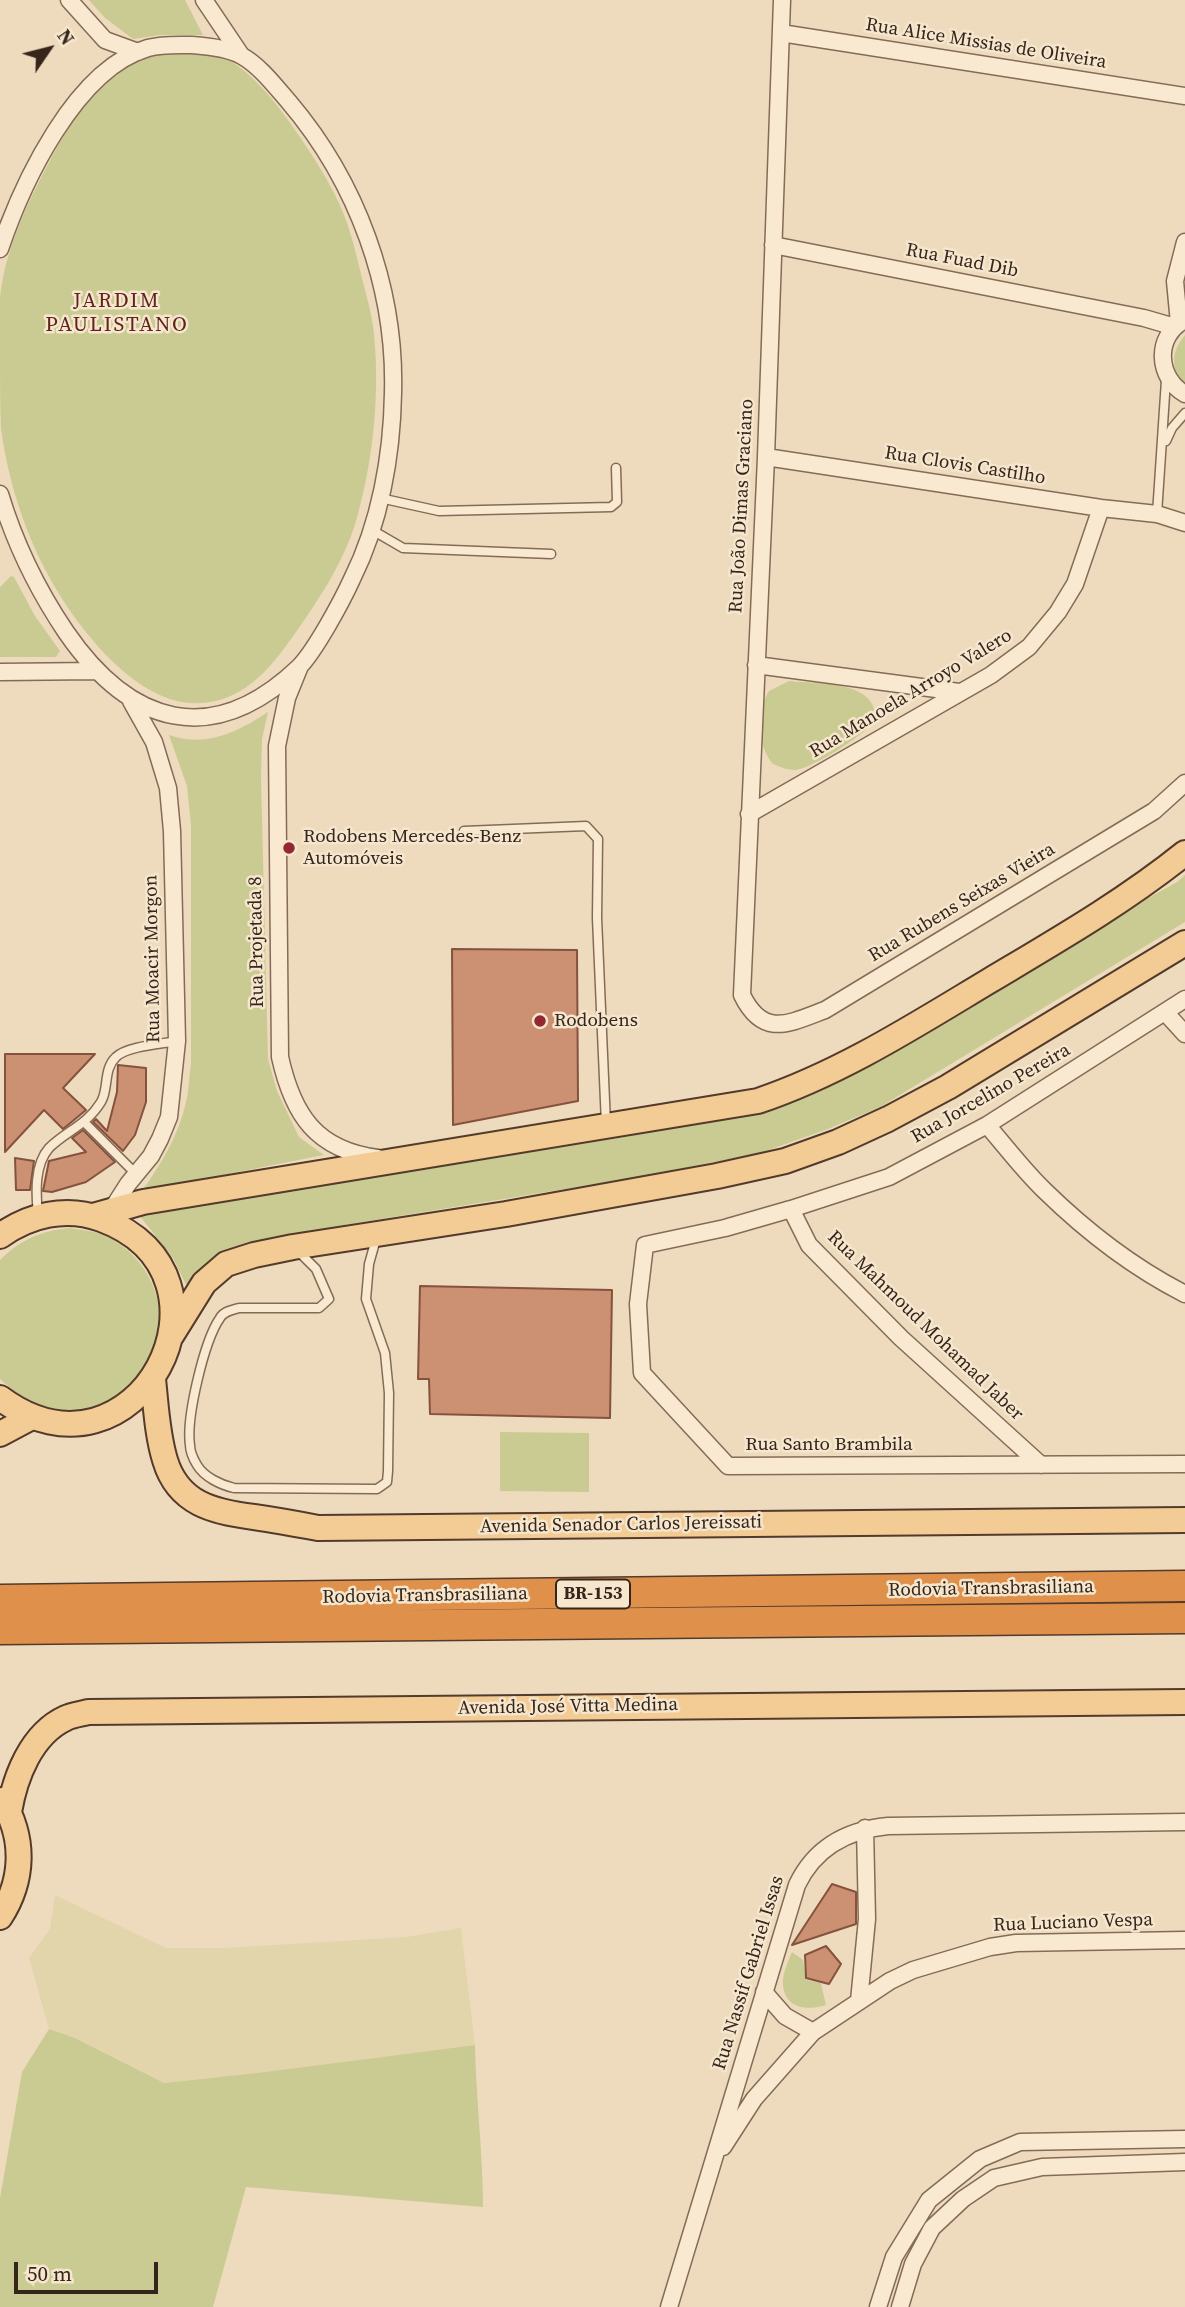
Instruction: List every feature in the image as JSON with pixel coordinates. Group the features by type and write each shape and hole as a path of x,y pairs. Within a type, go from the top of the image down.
{"highway":[{"name":"Rodovia Transbrasiliana","path":"0,1600 1185,1586"},
{"name":"Rodovia Transbrasiliana","path":"0,1629 1185,1618"}],"main road":[{"path":"0,1236 38,1216 65,1212 102,1212 391,1160 758,1101 799,1087 889,1041 1115,904 1185,853"},
{"path":"171,1336 204,1283 226,1264 254,1255 717,1176 785,1161 825,1147 888,1119 948,1087 1185,943"},
{"path":"0,1398 32,1417 65,1423 99,1419 120,1410 138,1396 165,1359 173,1313 169,1291 155,1261 132,1236 102,1212"},
{"name":"Avenida Senador Carlos Jereissati","path":"153,1379 165,1462 178,1487 190,1498 208,1510 318,1528 1185,1520"},
{"path":"0,1434 32,1417"},
{"name":"Avenida José Vitta Medina","path":"5,1804 37,1743 66,1718 88,1712 1185,1702"},
{"path":"0,1917 16,1886 19,1867 16,1829 5,1804"}],"street":[{"path":"69,0 106,40 138,52"},
{"path":"0,494 27,567 51,610 74,643 97,671 130,698 144,707 169,716 195,718 217,715 244,706 274,687 301,665 353,578 372,530 380,498 390,443 393,391 389,335 381,284 370,241 351,196 330,157 298,112 269,78 241,55 204,0"},
{"name":"Rua João Dimas Graciano","path":"751,1012 742,995 766,457 782,0"},
{"name":"Rua Alice Missias de Oliveira","path":"780,33 1185,96"},
{"path":"0,249 15,204 58,127 80,97 115,65 149,48 170,45 208,46 241,55"},
{"path":"1185,242 1175,282 1180,324 1164,345 1164,368 1174,386 1185,394"},
{"name":"Rua Fuad Dib","path":"773,245 1180,324"},
{"path":"1143,318 1164,345"},
{"name":"Rua Clovis Castilho","path":"766,457 1101,508 1157,514"},
{"name":"Rua Manoela Arroyo Valero","path":"749,814 991,675 1029,648 1058,612 1075,584 1101,508"},
{"path":"1157,514 1185,523"},
{"path":"0,540 9,523"},
{"name":"Rua Projetada 8","path":"301,665 287,698 277,746 280,1057 286,1085 298,1110 309,1126 326,1142 361,1156 391,1160"},
{"path":"756,665 959,692"},
{"path":"0,672 97,671"},
{"name":"Rua Moacir Morgon","path":"102,1212 151,1156 169,1117 177,1041 172,831 168,788 154,742 130,698"},
{"name":"Rua Rubens Seixas Vieira","path":"751,1012 764,1022 784,1024 825,1010 1154,811 1185,783"},
{"name":"Rua Jorcelino Pereira","path":"645,1245 791,1209 889,1177 987,1125 1185,999"},
{"path":"1165,1012 1185,1034"},
{"path":"987,1125 1044,1191 1108,1245 1157,1280 1185,1294"},
{"name":"Rua Mahmoud Mohamad Jaber","path":"791,1209 809,1245 901,1338 1041,1465"},
{"name":"Rua Santo Brambila","path":"645,1245 638,1304 642,1373 728,1466 1185,1464"},
{"name":"Rua Nassif Gabriel Issas","path":"669,2307 797,1885 805,1869 830,1845 865,1828 1185,1822"},
{"path":"859,2001 867,1919 865,1828"},
{"name":"Rua Luciano Vespa","path":"713,2163 754,2099 813,2032 890,1981 913,1970 990,1947 1016,1943 1185,1940"},
{"path":"765,1992 785,2016 813,2032"},
{"path":"878,2307 894,2257 929,2200 979,2159 1020,2142 1185,2139"},
{"path":"900,2307 913,2264 932,2228 963,2199 994,2178 1042,2167 1185,2162"}],"lane":[{"path":"1157,514 1167,388 1164,368"},
{"path":"1163,454 1172,428 1185,413"},
{"path":"380,498 439,511 611,507 617,502 616,468"},
{"path":"372,530 403,548 551,554"},
{"path":"464,831 586,826 598,839 597,918 606,1127"},
{"path":"38,1216 38,1172 43,1158 50,1147 85,1123 103,1100 108,1072 115,1058 127,1051 177,1041"},
{"path":"85,1123 136,1174"},
{"path":"293,1247 316,1269 329,1299 319,1308 239,1308 220,1317 206,1352 194,1398 190,1445 196,1463 201,1471 223,1485 234,1488 377,1489 387,1482 389,1393 385,1353 366,1299 369,1264 378,1233"}],"shaded area":[{"path":"55,1895 166,1948 224,1948 406,1937 461,1928 475,2045 164,2083 75,2038 49,2029 29,1958 50,1929"}],"green space":[{"path":"89,0 185,0 203,35 161,35 133,39 105,18"},
{"path":"172,50 213,54 235,64 270,98 318,164 350,231 372,318 376,357 374,428 367,475 356,521 337,566 303,622 263,674 238,693 223,699 190,703 163,696 137,682 104,653 76,620 45,570 22,516 1,429 0,298 7,260 28,205 62,139 81,109 105,82 133,61 148,54"},
{"path":"1185,335 1185,387 1177,374 1174,361 1177,348"},
{"path":"11,576 60,651 56,657 0,657 0,587"},
{"path":"789,681 829,684 857,691 867,697 874,707 875,720 850,742 813,764 795,770 773,764 761,738 760,718 769,691"},
{"path":"268,712 262,739 261,777 268,1059 277,1091 299,1137 324,1155 142,1191 179,1126 187,1097 191,1064 191,825 187,786 169,735 195,740 221,736"},
{"path":"1185,875 1185,922 880,1107 760,1153 639,1177 350,1224 225,1250 205,1266 188,1289 173,1258 139,1215 625,1137 739,1114 1031,964"},
{"path":"69,1228 110,1238 137,1260 155,1290 160,1324 152,1358 130,1388 111,1402 78,1411 44,1406 13,1390 0,1379 0,1260 31,1238 49,1231"},
{"path":"500,1432 589,1433 589,1492 500,1491"},
{"path":"792,1952 803,1960 806,1980 821,1983 826,2005 805,2008 788,1999 783,1981"},
{"path":"49,2029 75,2038 164,2083 475,2045 483,2207 246,2187 213,2307 0,2307 0,2198 22,2072"}],"building":[{"path":"452,949 577,950 578,1101 453,1125"},
{"path":"5,1054 95,1054 63,1088 86,1110 63,1129 44,1110 5,1152"},
{"path":"118,1065 146,1068 146,1102 135,1135 123,1151 93,1122 96,1119 107,1131 117,1092"},
{"path":"83,1130 115,1162 86,1182 52,1192 43,1191 49,1161 86,1152 72,1138"},
{"path":"15,1158 34,1161 30,1190 16,1190"},
{"path":"420,1286 612,1290 610,1418 430,1414 429,1379 418,1379"},
{"path":"832,1884 856,1892 856,1924 792,1945"},
{"path":"826,1946 841,1964 829,1984 806,1978 805,1955"}],"place":[{"name":"Rodobens Mercedes-Benz Automóveis","path":"289,848"},
{"name":"Rodobens","path":"540,1021"}],"district":[{"name":"JARDIM PAULISTANO","path":"117,314"}]}
